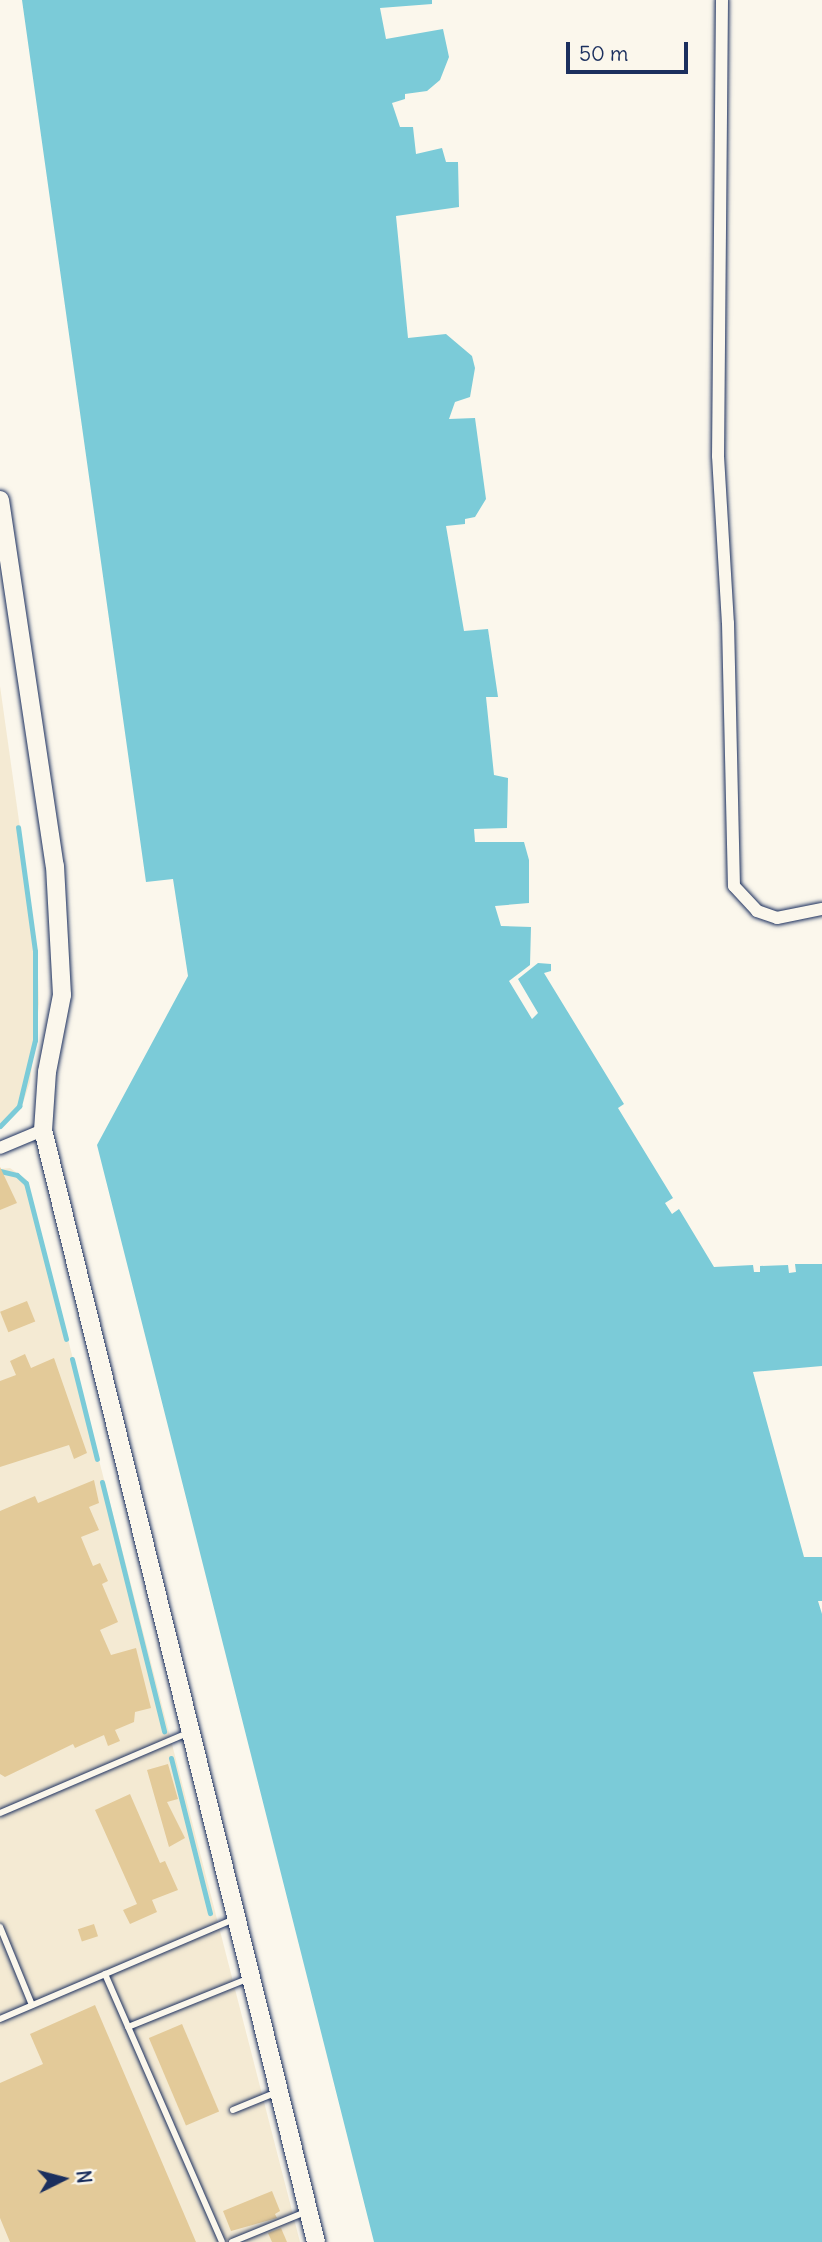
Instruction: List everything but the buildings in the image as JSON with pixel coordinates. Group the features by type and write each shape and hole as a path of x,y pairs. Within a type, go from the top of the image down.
{"street":[{"path":"722,0 718,456 728,623 734,886 757,911 777,918 822,909"},
{"path":"0,500 54,866 62,995 47,1072 43,1130 316,2242"},
{"path":"0,1148 43,1130"}],"lane":[{"path":"0,1813 191,1732"},
{"path":"0,2019 235,1919"},
{"path":"0,1927 32,2006"},
{"path":"105,1975 222,2242"},
{"path":"128,2027 250,1978"},
{"path":"233,2110 278,2092"},
{"path":"232,2242 308,2211"}],"shaded area":[{"path":"0,686 37,949 39,1004 30,1082 22,1106 0,1129"},
{"path":"10,1168 27,1180 300,2242 0,2242 0,1169"}],"water":[{"path":"22,0 432,0 432,4 380,8 386,39 443,29 449,57 440,80 427,91 405,94 405,99 392,103 400,127 413,127 416,154 442,148 446,162 458,162 459,207 396,216 408,338 446,334 472,356 475,368 470,397 455,402 449,419 475,418 486,499 475,517 465,519 465,524 446,526 464,631 488,629 498,697 486,697 494,775 508,778 507,828 474,829 475,842 524,842 529,860 529,903 495,906 501,926 531,927 530,965 509,981 532,1019 538,1013 518,979 538,963 551,964 551,971 544,973 624,1104 618,1108 673,1198 665,1203 672,1214 679,1209 714,1267 753,1265 754,1272 760,1272 760,1266 788,1265 789,1273 796,1272 795,1264 822,1264 822,1366 753,1372 804,1557 822,1557 822,1601 818,1601 822,1614 822,2242 374,2242 97,1145 188,976 173,879 146,882"}],"waterway":[{"path":"0,1126 19,1106 35,1040 35,951 18,827"},
{"path":"0,1171 17,1175 26,1183 66,1339"},
{"path":"72,1359 97,1459"},
{"path":"102,1482 164,1731"},
{"path":"171,1758 210,1913"}]}
